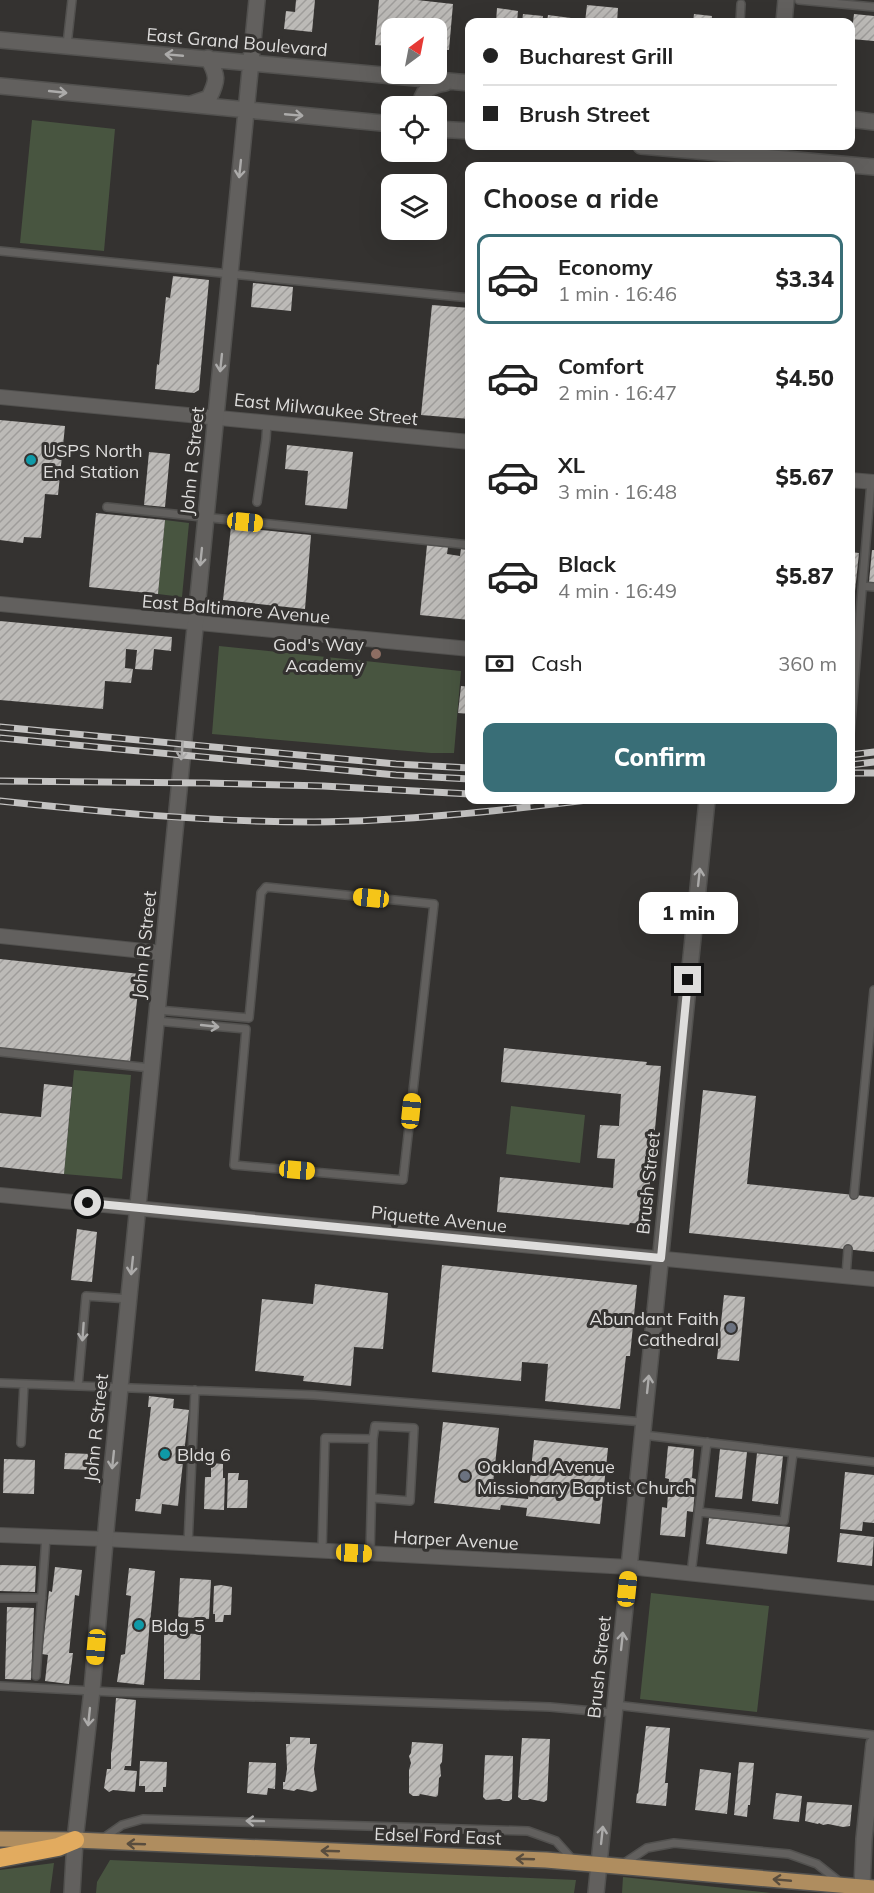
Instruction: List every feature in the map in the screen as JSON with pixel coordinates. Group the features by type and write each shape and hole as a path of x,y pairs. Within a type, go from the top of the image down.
{"highway":[{"path":"0,1858 58,1847 75,1840"}],"main road":[{"name":"Edsel Ford East","path":"0,1839 75,1840 574,1862 868,1888"}],"street":[{"name":"John R Street","path":"73,1892 75,1840 92,1690 257,0"},
{"path":"784,18 786,0"},
{"name":"East Grand Boulevard","path":"0,40 465,83"},
{"path":"188,105 209,98 216,85 216,73 208,58"},
{"path":"423,96 426,90 435,84 453,82"},
{"path":"0,86 381,123"},
{"path":"855,120 874,122"},
{"path":"447,130 465,131"},
{"path":"693,150 833,162"},
{"path":"855,164 874,166"},
{"name":"East Milwaukee Street","path":"0,397 465,442"},
{"path":"855,480 873,482"},
{"name":"East Baltimore Avenue","path":"0,604 465,649"},
{"name":"Brush Street","path":"596,1893 706,804"},
{"path":"0,936 163,953"},
{"name":"Piquette Avenue","path":"0,1195 874,1279"},
{"name":"Harper Avenue","path":"0,1535 629,1568 874,1593"},
{"path":"868,1888 864,1839 874,1746"}],"lane":[{"path":"67,45 72,0"},
{"path":"799,0 874,7"},
{"path":"741,4 741,18"},
{"path":"0,250 465,297"},
{"path":"257,502 267,422"},
{"path":"855,677 873,482"},
{"path":"107,507 465,544"},
{"path":"863,586 874,587"},
{"path":"266,887 434,904 403,1180 234,1165 246,1029 157,1015 249,1018 261,893 266,887"},
{"path":"854,1195 874,990"},
{"path":"0,1052 151,1068"},
{"path":"846,1276 848,1249"},
{"path":"78,1386 86,1296 129,1299"},
{"path":"0,1383 314,1395 643,1428 707,1443 874,1462"},
{"path":"21,1443 24,1384"},
{"path":"188,1544 195,1390"},
{"path":"370,1554 373,1439 375,1426 414,1428 410,1501 372,1498"},
{"path":"322,1551 325,1438 373,1439"},
{"path":"691,1574 707,1443"},
{"path":"699,1512 784,1521 793,1453"},
{"path":"36,1676 46,1537"},
{"path":"0,1598 42,1598"},
{"path":"0,1686 615,1709 874,1735"},
{"path":"99,1842 122,1825 143,1819 528,1831 556,1840 574,1862"},
{"path":"621,1866 647,1848 674,1843 789,1854 817,1864 846,1886"}],"green space":[{"path":"32,120 115,129 104,251 20,243"},
{"path":"165,520 189,523 182,597 158,594"},
{"path":"219,646 461,671 454,753 431,753 212,734"},
{"path":"74,1070 131,1075 122,1179 64,1174"},
{"path":"511,1106 585,1115 580,1163 506,1154"},
{"path":"651,1593 769,1606 757,1712 640,1699"},
{"path":"110,1860 576,1880 574,1893 96,1893 97,1882"},
{"path":"54,1863 50,1893 0,1893 0,1870"},
{"path":"623,1877 771,1893 622,1893"}],"building":[{"path":"296,0 315,0 312,32 284,29 286,11 295,12"},
{"path":"379,0 417,0 453,4 449,50 447,50 447,18 381,18 381,45 375,45"},
{"path":"587,5 618,8 617,18 585,18"},
{"path":"497,8 518,11 517,18 496,18"},
{"path":"523,14 543,16 543,18 522,18"},
{"path":"694,14 712,16 712,18 694,18"},
{"path":"854,14 874,16 874,41 855,39"},
{"path":"548,15 571,18 548,18"},
{"path":"173,276 209,280 199,390 194,393 155,389 166,297 170,298"},
{"path":"253,283 293,287 291,311 251,307"},
{"path":"432,305 465,308 465,419 421,415"},
{"name":"USPS North End Station","path":"0,420 65,426 58,495 45,494 41,538 24,537 23,543 0,540"},
{"path":"287,445 353,452 347,509 305,505 308,471 285,469"},
{"path":"149,452 170,454 165,507 144,505"},
{"path":"96,513 165,520 158,594 89,587"},
{"path":"231,527 311,535 305,609 223,600"},
{"path":"427,545 448,547 447,554 460,556 461,549 465,549 465,620 420,615"},
{"path":"872,550 874,550 874,583 869,582"},
{"path":"855,553 859,553 855,591"},
{"path":"0,621 172,637 171,651 154,649 152,670 135,669 137,650 126,649 125,668 133,669 131,683 105,681 103,709 0,700"},
{"path":"461,686 465,686 465,714 458,713"},
{"path":"0,959 140,974 130,1062 0,1048"},
{"path":"504,1048 647,1062 646,1065 661,1066 646,1224 630,1223 629,1225 497,1212 500,1177 613,1188 615,1159 597,1158 600,1125 619,1126 621,1094 501,1082"},
{"path":"44,1084 72,1087 64,1174 0,1167 0,1113 41,1117"},
{"path":"703,1090 756,1096 747,1184 874,1197 874,1252 689,1233"},
{"path":"77,1229 97,1232 92,1282 71,1280"},
{"path":"442,1265 637,1285 630,1356 626,1356 620,1409 545,1401 548,1364 522,1362 521,1381 432,1372"},
{"path":"315,1284 388,1293 383,1349 354,1347 351,1386 303,1381 304,1376 255,1371 262,1299 313,1304"},
{"name":"Abundant Faith Cathedral","path":"724,1295 745,1297 739,1361 717,1359"},
{"name":"Bldg 6","path":"149,1396 174,1399 173,1408 189,1410 178,1506 162,1504 161,1514 135,1511 136,1499 140,1499 151,1407 148,1407"},
{"path":"443,1422 499,1428 492,1493 495,1493 495,1496 528,1499 534,1440 608,1448 600,1524 526,1516 527,1508 501,1505 500,1510 434,1503"},
{"path":"668,1446 694,1449 692,1478 696,1479 693,1512 687,1511 685,1537 660,1535 662,1507 667,1508 669,1479 665,1478"},
{"path":"720,1449 747,1452 742,1499 715,1497"},
{"path":"65,1453 91,1454 90,1470 64,1469"},
{"path":"757,1453 783,1456 778,1504 752,1501"},
{"path":"4,1459 35,1460 34,1494 3,1493"},
{"path":"211,1463 223,1464 224,1510 204,1509 205,1477 211,1477"},
{"path":"845,1472 874,1475 874,1523 863,1522 862,1531 840,1529"},
{"path":"228,1473 239,1473 238,1480 248,1480 247,1508 227,1508"},
{"path":"709,1518 790,1527 787,1554 706,1544"},
{"path":"840,1533 874,1537 872,1566 837,1562"},
{"path":"0,1565 36,1566 35,1592 0,1591"},
{"path":"55,1567 82,1570 79,1596 75,1595 69,1653 73,1653 69,1684 45,1681 48,1655 42,1654 49,1591 52,1592"},
{"name":"Bldg 5","path":"129,1568 155,1571 144,1685 117,1682 121,1655 125,1654 131,1596 126,1595"},
{"path":"180,1578 211,1580 209,1619 178,1617"},
{"path":"214,1586 232,1587 231,1615 224,1615 223,1622 215,1622"},
{"path":"7,1607 34,1608 31,1680 5,1679"},
{"path":"164,1633 201,1634 200,1680 164,1679"},
{"path":"116,1698 136,1700 131,1766 125,1766 124,1770 137,1771 135,1792 113,1790 109,1792 104,1788 107,1769 111,1769"},
{"path":"646,1726 670,1728 665,1783 668,1783 666,1806 636,1803"},
{"path":"290,1737 310,1738 310,1744 317,1744 314,1769 317,1790 312,1792 283,1789 287,1769 286,1744 290,1744"},
{"path":"522,1738 550,1739 547,1800 544,1802 522,1800 518,1797"},
{"path":"412,1742 443,1744 441,1776 436,1797 420,1794 413,1796 409,1793 411,1763 409,1756"},
{"path":"485,1755 513,1756 512,1799 509,1801 486,1800 483,1797"},
{"path":"140,1761 167,1762 166,1787 163,1787 163,1792 145,1792 145,1786 139,1786"},
{"path":"249,1762 276,1763 275,1789 268,1788 267,1795 247,1793"},
{"path":"739,1762 754,1763 747,1817 734,1815"},
{"path":"700,1769 731,1773 727,1814 695,1810"},
{"path":"776,1793 802,1796 799,1822 773,1819"},
{"path":"807,1802 852,1805 850,1826 823,1825 805,1821"}],"railway":[{"path":"0,727 396,764 465,768"},
{"path":"0,738 396,775 465,779"},
{"path":"855,754 874,752"},
{"path":"855,764 874,762"},
{"path":"855,773 874,773"},
{"path":"0,781 323,786 465,794"},
{"path":"0,801 117,812 275,822 382,820 553,804"}],"place":[{"name":"USPS North End Station","path":"31,460"},
{"name":"God's Way Academy","path":"376,654"},
{"name":"Abundant Faith Cathedral","path":"731,1328"},
{"name":"Bldg 6","path":"165,1454"},
{"name":"Oakland Avenue Missionary Baptist Church","path":"465,1476"},
{"name":"Bldg 5","path":"139,1625"}],"route":[{"path":"88,1203 661,1258 688,980"}]}
